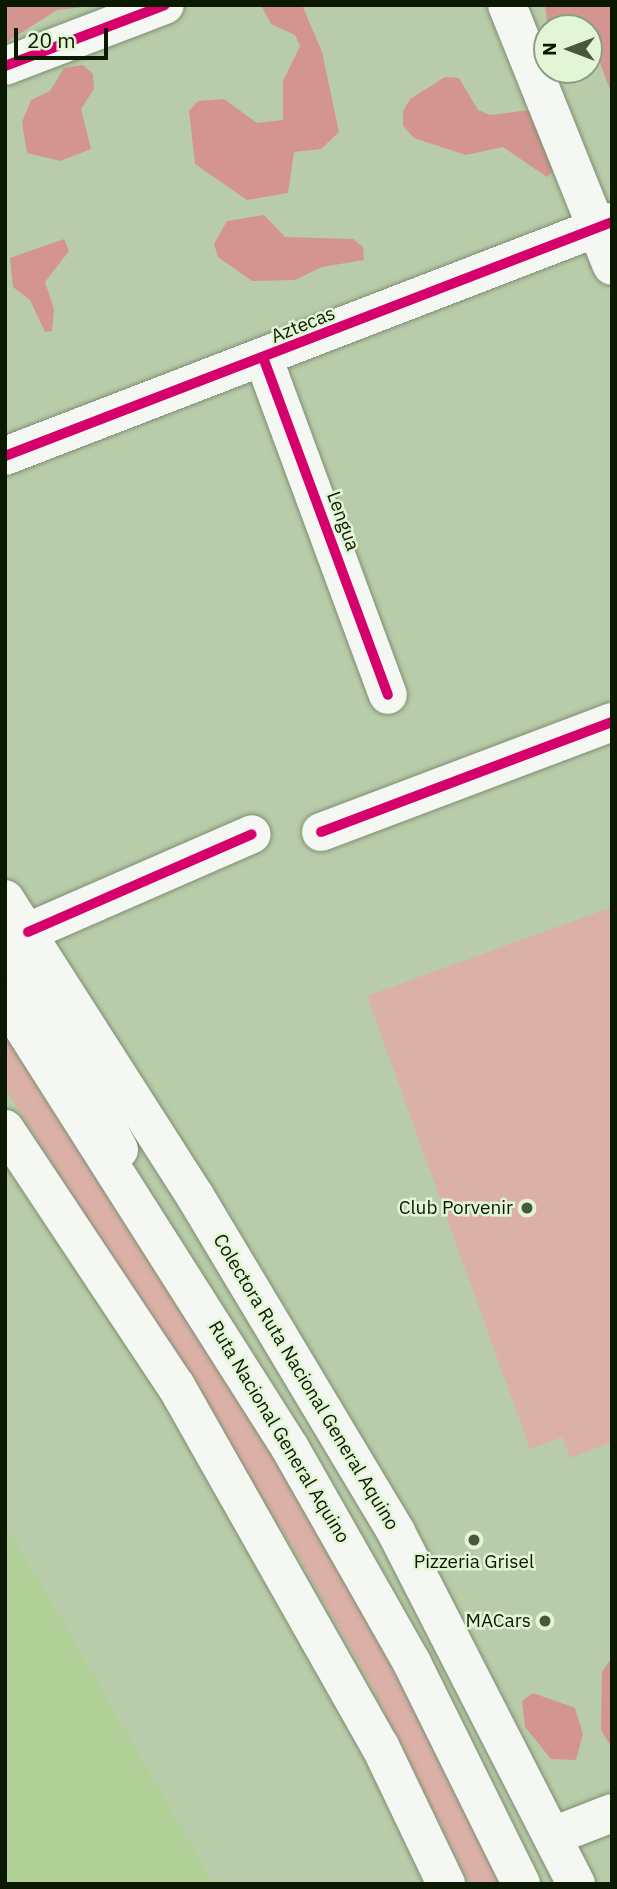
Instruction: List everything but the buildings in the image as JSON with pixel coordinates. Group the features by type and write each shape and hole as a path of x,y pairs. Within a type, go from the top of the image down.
{"main road":[{"path":"5,66 165,5"},
{"path":"507,5 604,225 612,266"},
{"name":"Aztecas","path":"5,456 264,360 604,225"},
{"name":"Lengua","path":"264,360 388,695"},
{"path":"321,832 612,722"},
{"path":"189,1282 17,935 252,834"},
{"name":"Colectora Ruta Nacional General Aquino","path":"5,899 17,935 396,1532 576,1884"},
{"name":"Ruta Nacional General Aquino","path":"5,999 189,1282 412,1663 521,1884"},
{"path":"5,1129 176,1386 380,1746 446,1884"},
{"path":"553,1836 612,1814"}],"shaded area":[{"path":"5,5 102,5 57,10 5,43"},
{"path":"261,5 302,5 322,52 339,132 321,149 294,152 288,193 247,200 195,164 189,111 198,101 224,99 257,123 283,120 283,81 300,46 295,35 271,24"},
{"path":"545,5 612,5 612,95 603,71 603,14 546,14"},
{"path":"83,65 93,74 94,89 81,109 91,149 60,161 27,153 22,122 31,100 50,91 64,68"},
{"path":"445,77 459,78 478,110 490,115 529,110 556,168 547,177 503,147 466,155 414,138 403,126 403,111 410,99"},
{"path":"264,215 285,237 353,239 363,247 364,260 322,267 295,280 252,281 218,257 214,244 227,221"},
{"path":"64,239 69,251 45,282 54,309 52,331 45,332 30,300 13,287 10,258"},
{"name":"Club Porvenir","path":"612,907 612,1442 570,1458 562,1437 530,1449 367,996"},
{"path":"5,1030 236,1393 396,1665 503,1884 470,1884 369,1681 290,1542 5,1088"},
{"path":"5,1525 55,1608 214,1884 5,1884"},
{"path":"612,1657 612,1748 601,1730 602,1672"},
{"path":"533,1693 575,1708 583,1734 576,1760 551,1759 525,1727 522,1701"}],"cycle path":[{"path":"5,66 165,5"},
{"path":"5,456 612,222"},
{"path":"264,360 388,695"},
{"path":"321,832 612,722"},
{"path":"28,932 252,834"}],"place":[{"name":"Club Porvenir","path":"527,1208"},
{"name":"Pizzeria Grisel","path":"474,1540"},
{"name":"MACars","path":"545,1621"}]}
